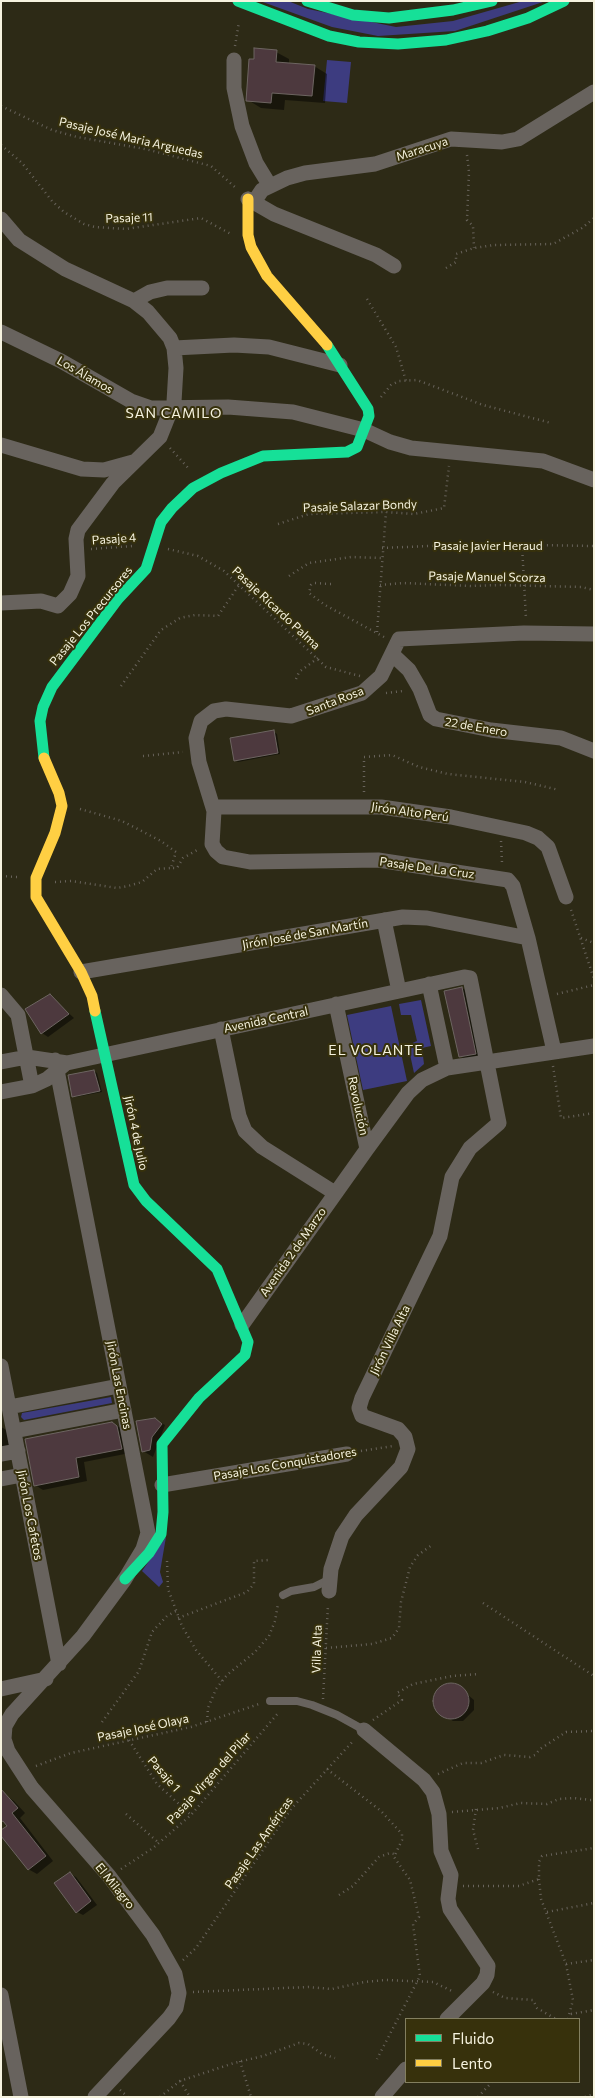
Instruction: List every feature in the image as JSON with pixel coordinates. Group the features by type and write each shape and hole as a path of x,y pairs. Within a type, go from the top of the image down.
{"street":[{"path":"307,1 353,15 389,18 453,10 492,1"},
{"path":"241,2 329,36 359,42 398,44 446,40 487,31 528,18 564,1"},
{"path":"234,60 234,88 242,126 256,163 270,186"},
{"name":"Maracuya","path":"248,199 254,202 258,194 270,186 305,173 361,167 451,140 468,139 502,142 518,139 594,92"},
{"path":"369,412 314,327 267,276 251,247 248,235 248,199 274,214 376,254 394,266"},
{"path":"1,218 19,240 64,270 134,301 153,317 170,338 174,348 175,394 158,440 113,483 76,535 78,551 77,581 70,594 58,606 41,601 1,603"},
{"path":"134,301 150,292 167,288 202,288"},
{"name":"Los Álamos","path":"1,332 62,361 131,401 151,408 228,407 293,412 364,430 390,442 411,448 543,462 594,480"},
{"path":"174,348 234,345 269,347 340,365"},
{"name":"Pasaje Los Precursores","path":"82,972 38,903 34,890 36,878 55,833 62,806 59,793 44,762 40,728 41,713 48,695 67,665 123,594 146,569 152,545 166,515 200,484 242,464 268,455 350,451 358,444 369,412"},
{"path":"1,444 82,469 104,470 136,461"},
{"name":"Santa Rosa","path":"213,807 197,751 198,730 204,718 214,711 226,709 291,716 362,693 380,676 391,648 399,639 452,638 524,633 594,634"},
{"name":"22 de Enero","path":"391,648 409,670 420,689 430,715 436,719 491,730 552,736 570,740 594,751"},
{"name":"Jirón Alto Perú","path":"213,807 365,806 451,817 532,835 542,840 550,852 566,897"},
{"path":"212,844 213,807"},
{"name":"Pasaje De La Cruz","path":"212,844 219,854 233,860 378,860 502,878"},
{"path":"502,878 508,880 512,886 528,938 543,997 553,1057"},
{"name":"Jirón José de San Martín","path":"82,972 384,920 418,917 528,938"},
{"path":"384,920 399,991"},
{"name":"Jirón 4 de Julio","path":"82,972 92,996 134,1185 146,1201 217,1269 242,1325"},
{"name":"Avenida Central","path":"60,1064 464,977 471,980 488,1062"},
{"path":"429,984 447,1068"},
{"path":"1,995 18,1016 32,1086"},
{"name":"Revolución","path":"336,1004 367,1149"},
{"path":"221,1029 239,1116 246,1130 262,1147 335,1192"},
{"name":"Avenida 2 de Marzo","path":"242,1325 335,1192 414,1086 430,1074 447,1068 488,1062 553,1057 594,1046"},
{"path":"1,1062 26,1057 60,1064"},
{"name":"Jirón Villa Alta","path":"407,1443 398,1429 362,1416 360,1403 440,1236 452,1177 470,1148 499,1123 488,1062"},
{"path":"1,1092 32,1086 60,1064"},
{"name":"Jirón Las Encinas","path":"46,1679 125,1580 143,1548 148,1533 60,1064"},
{"path":"125,1580 149,1553 161,1534 162,1444 199,1398 245,1356 248,1342 242,1325"},
{"name":"Jirón Los Cafetos","path":"1,1366 59,1664"},
{"path":"9,1407 119,1386"},
{"path":"14,1431 124,1410"},
{"path":"329,1585 334,1559 345,1532 363,1507 401,1468 406,1455 407,1443"},
{"path":"1,1454 18,1451"},
{"name":"Pasaje Los Conquistadores","path":"162,1485 347,1454"},
{"path":"1,1479 22,1475"},
{"path":"1,1689 46,1679"},
{"name":"El Milagro","path":"46,1679 12,1714 5,1726 5,1743 20,1772 48,1808 109,1876 153,1935 172,1967 179,1993"},
{"path":"364,1730 424,1780 435,1796 440,1845 451,1875 448,1899 452,1914 488,1966 488,1975 483,1983 465,1998 448,2018"},
{"path":"95,2097 169,2018 176,2008 179,1993"},
{"path":"1,1994 22,2097"},
{"path":"382,2097 405,2070"}],"lane":[{"path":"283,1595 290,1591 329,1585"},
{"path":"270,1701 289,1701 320,1707 364,1730"}],"path":[{"path":"234,60 241,2"},
{"name":"Pasaje José Maria Arguedas","path":"1,106 52,130 78,137 145,149 211,166 248,199"},
{"path":"468,139 467,220 473,226 474,248"},
{"name":"Pasaje 11","path":"1,145 22,163 52,202 84,224 95,228 126,228 201,218 208,220 219,230 234,235 251,247"},
{"path":"446,268 456,262 456,254 474,248 494,245 553,244 582,228 594,218"},
{"path":"367,299 396,348 406,381"},
{"path":"369,412 391,385 417,380 483,405 551,423"},
{"path":"158,440 183,461 200,484"},
{"name":"Pasaje Salazar Bondy","path":"278,524 309,514 386,512 414,514 444,508 450,452"},
{"path":"378,632 382,548 386,512"},
{"name":"Pasaje Javier Heraud","path":"382,548 458,544 594,546"},
{"name":"Pasaje 4","path":"78,551 111,546 152,545"},
{"name":"Pasaje Ricardo Palma","path":"152,545 198,556 224,571 326,667 334,671 359,674"},
{"path":"522,545 525,586 524,633"},
{"path":"289,576 309,563 351,557 382,558"},
{"path":"331,584 314,583 311,585 309,593 324,605 378,632 391,648"},
{"name":"Pasaje Manuel Scorza","path":"380,585 403,583 581,587 594,590"},
{"path":"121,686 160,630 180,618 195,615 218,616 239,585"},
{"path":"296,679 299,672 318,658"},
{"path":"362,693 386,693 420,689"},
{"path":"143,756 197,751"},
{"path":"365,806 362,759 367,756 392,755 442,773 525,782 559,790"},
{"path":"76,808 122,821 161,841 176,852 171,868"},
{"path":"500,828 502,878"},
{"path":"53,882 71,881 117,888 128,886 142,882 157,870 177,868 182,859 189,854 212,844"},
{"path":"566,897 594,979"},
{"path":"581,938 594,944"},
{"path":"543,997 594,985"},
{"path":"553,1057 561,1118 594,1113"},
{"name":"Pasaje Los Conquistadores","path":"347,1454 407,1443"},
{"path":"326,1648 372,1644 392,1638 399,1628 401,1602 410,1567 418,1555 432,1545"},
{"path":"178,1618 247,1592 254,1584 254,1561 269,1560"},
{"path":"166,1570 168,1589 178,1618 196,1650 222,1681"},
{"name":"Villa Alta","path":"320,1707 324,1694 329,1585"},
{"path":"207,1722 208,1708 222,1681 255,1652 268,1636 275,1621 279,1600 283,1595"},
{"path":"483,1603 594,1676"},
{"path":"102,1722 139,1671 152,1632 167,1616 176,1611"},
{"name":"Pasaje Las Américas","path":"172,1967 181,1962 196,1948 278,1826 327,1769 380,1715 402,1700 397,1693 414,1684 452,1676 479,1674"},
{"name":"Pasaje José Olaya","path":"20,1772 71,1753 207,1722 270,1701"},
{"name":"Pasaje Virgen del Pilar","path":"109,1876 159,1843 191,1815 289,1701"},
{"path":"424,1780 463,1763 481,1763 504,1755 535,1755 540,1749 566,1732 594,1731"},
{"name":"Pasaje 1","path":"129,1740 157,1784 191,1815"},
{"path":"327,1769 381,1811 400,1831 402,1840 394,1854"},
{"path":"438,1814 500,1808 520,1803 547,1804 559,1799 591,1800"},
{"path":"476,1809 472,1830 478,1849"},
{"path":"126,1814 159,1843"},
{"path":"569,2018 573,2000 566,1964 542,1899 539,1862 542,1856 594,1848"},
{"path":"339,1895 353,1886 379,1857 390,1853 394,1854"},
{"path":"378,2058 387,2044 394,2024 418,1982 420,1971 413,1924 419,1918 412,1883 397,1862 394,1854"},
{"path":"450,1886 519,1886 539,1879"},
{"path":"546,1912 594,1903"},
{"path":"566,1964 594,1960"},
{"path":"179,1993 308,1987 332,1989 364,1982 433,1982 465,1998"},
{"path":"483,1983 505,1998 533,2000 537,2008 554,2018"},
{"path":"571,2014 594,2010"},
{"path":"160,2097 180,2081 304,2042 322,2054 335,2058"},
{"path":"240,2061 251,2097"},
{"path":"180,2081 190,2097"},
{"path":"478,2097 491,2083"},
{"path":"585,2097 594,2094"}],"shaded area":[{"path":"260,1 288,1 308,9 396,27 453,21 523,1 546,1 455,31 378,36 332,27"},
{"path":"327,60 351,62 347,103 323,101"},
{"path":"421,1000 431,1046 422,1048 424,1064 414,1073 408,1045 417,1041 411,1015 401,1015 399,1004"},
{"name":"EL VOLANTE","path":"391,1006 407,1081 363,1090 347,1015"},
{"path":"111,1397 112,1403 24,1420 21,1417 22,1413"},
{"path":"166,1537 160,1572 163,1582 159,1587 142,1571"}],"building":[{"path":"254,48 277,50 276,62 315,65 312,96 272,93 271,103 246,101 249,59 254,59"},
{"path":"274,730 278,753 234,761 230,738"},
{"path":"462,987 476,1054 459,1057 444,991"},
{"path":"50,994 69,1014 41,1034 25,1009"},
{"path":"94,1070 100,1091 72,1097 68,1075"},
{"path":"155,1418 162,1424 152,1437 150,1450 142,1452 136,1421"},
{"path":"112,1422 117,1426 122,1449 76,1458 79,1477 34,1486 25,1439"},
{"path":"451,1683 463,1689 469,1701 463,1713 451,1719 439,1713 433,1701 439,1689"},
{"path":"1,1789 18,1808 12,1813 46,1856 28,1870 1,1836 1,1830 7,1826 3,1821 1,1822"},
{"path":"70,1872 91,1901 76,1913 54,1883"}],"traffic: fast":[{"path":"238,1 329,36 359,42 398,44 446,40 487,31 528,18 564,1"},
{"path":"307,1 353,15 389,18 453,10 492,1"},
{"path":"44,758 40,721 43,707 52,687 118,599 146,569 161,522 172,508 193,488 221,473 263,456 347,452 357,447 369,416 368,409 327,345"},
{"path":"95,1011 134,1185 146,1201 217,1269 248,1342 245,1355 199,1398 162,1444 163,1512 161,1534 149,1553 125,1579"}],"traffic: slow":[{"path":"248,199 248,235 251,247 267,276 327,345"},
{"path":"44,758 59,793 62,806 55,833 36,878 36,897 81,972 92,996 95,1011"}],"district":[{"name":"SAN CAMILO","path":"174,413"},
{"name":"EL VOLANTE","path":"376,1050"}]}
